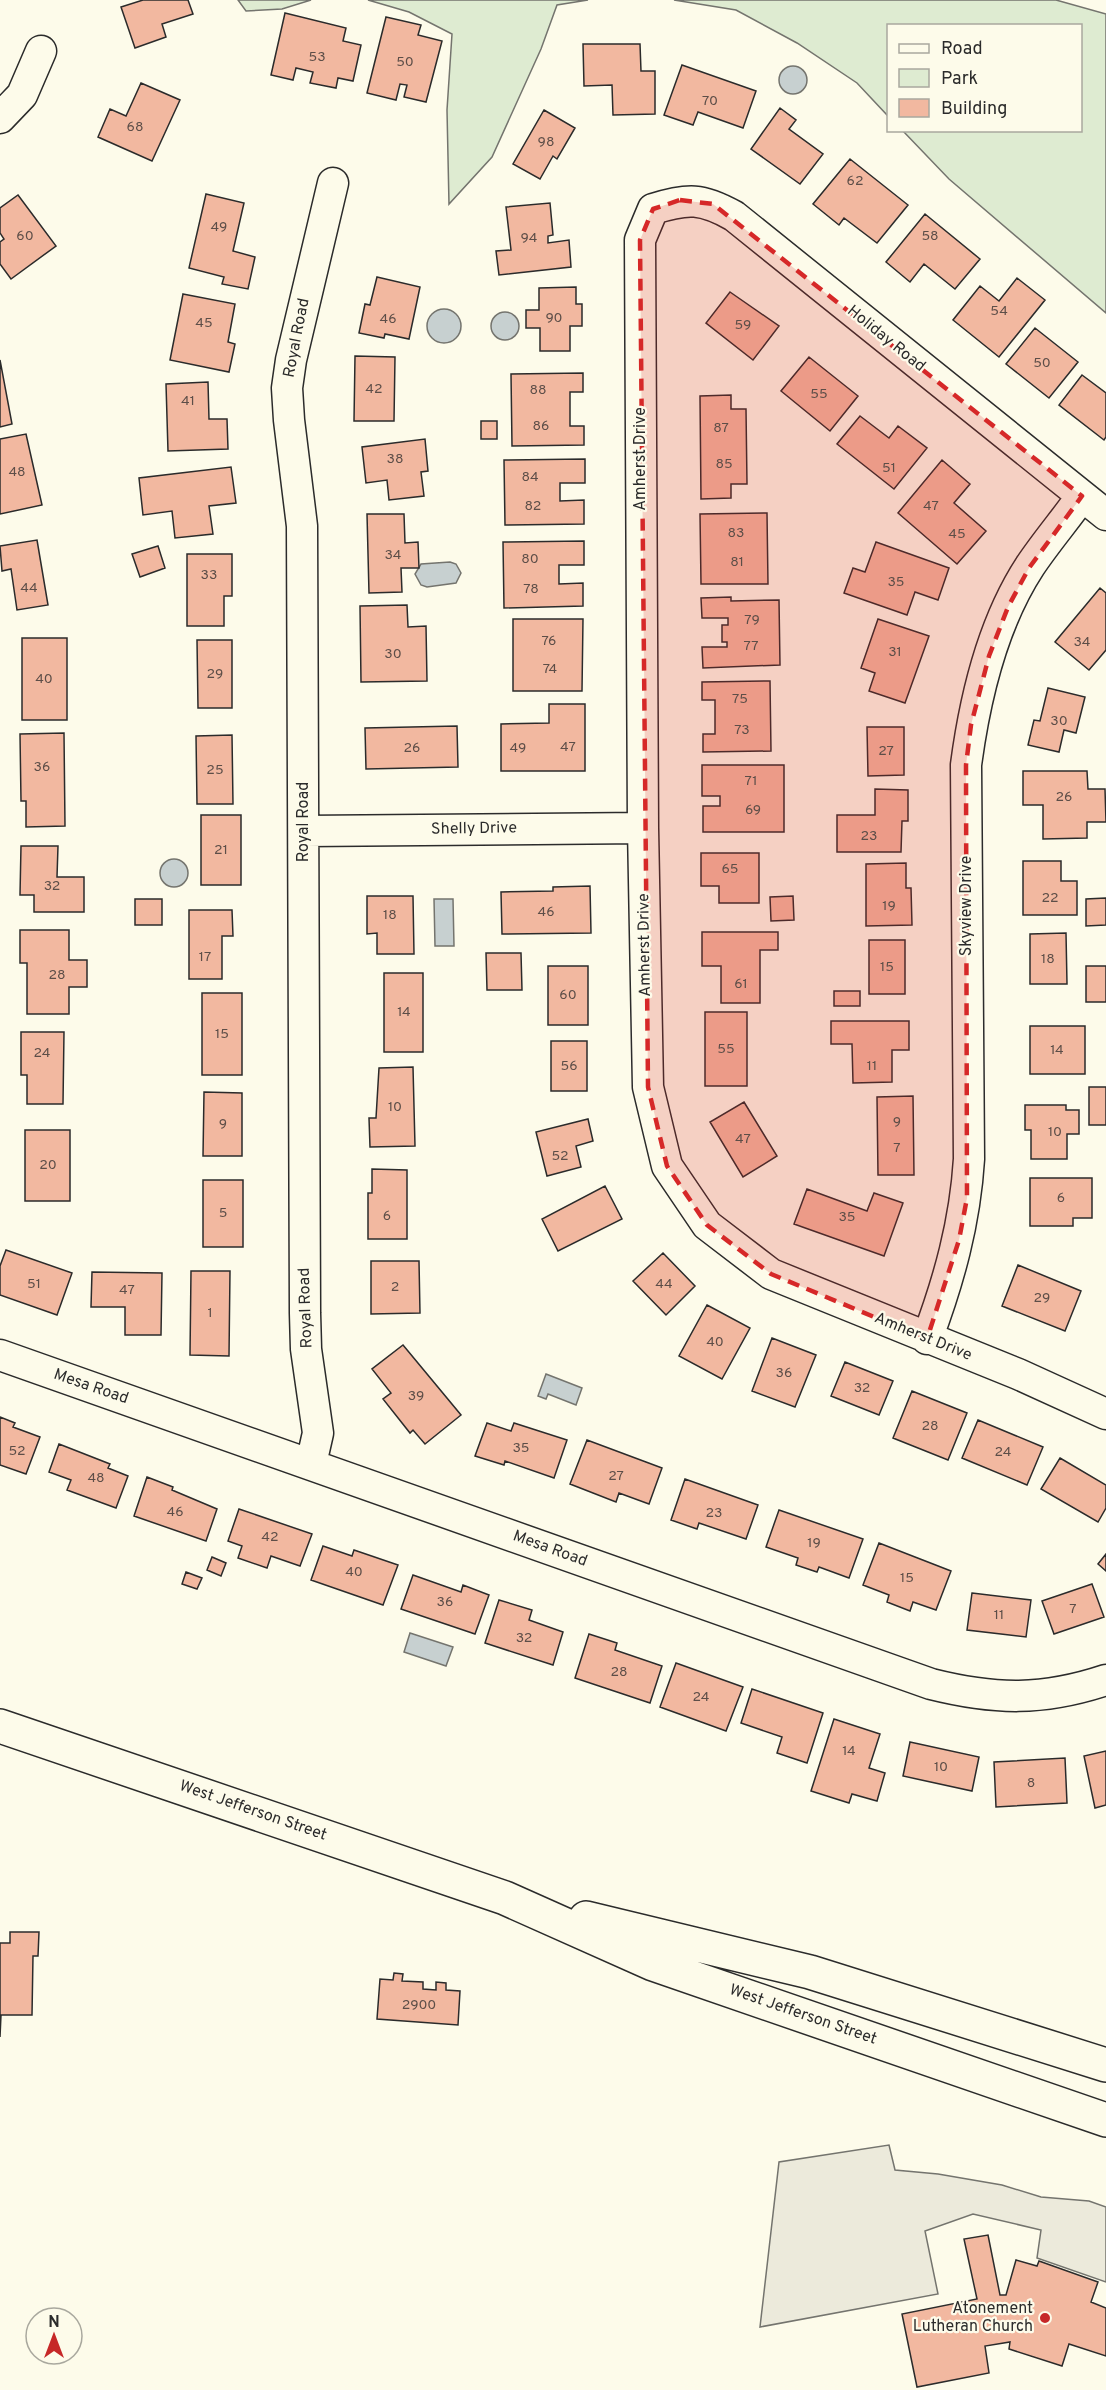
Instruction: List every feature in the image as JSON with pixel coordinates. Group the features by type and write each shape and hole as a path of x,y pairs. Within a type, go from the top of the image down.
{"main road":[{"name":"West Jefferson Street","path":"0,1726 505,1898 810,1972 1106,2065"},
{"name":"West Jefferson Street","path":"505,1898 653,1964 1106,2120"}],"street":[{"path":"0,118 22,95 41,51"},
{"name":"Royal Road","path":"311,1464 318,1433 306,1348 305,1313 305,831 302,526 287,388 291,360 333,183"},
{"name":"Holiday Road","path":"645,202 698,201 713,204 734,216 1106,515"},
{"name":"Amherst Drive","path":"645,202 640,240 643,828 648,1087 667,1166 707,1225 771,1274 1018,1374 1106,1414"},
{"name":"Skyview Drive","path":"927,1339 959,1240 967,1198 969,1148 966,765 971,725 989,656 1008,607 1029,568 1082,496"},
{"name":"Shelly Drive","path":"305,831 643,828"},
{"name":"Mesa Road","path":"0,1355 931,1684 995,1697 1030,1697 1078,1690 1106,1680"}],"highlighted area":[{"path":"680,200 713,204 1082,496 1029,568 1008,607 989,656 971,725 966,765 967,1198 959,1240 927,1339 771,1274 707,1225 667,1166 648,1087 640,240 653,209"}],"green space":[{"path":"238,0 311,0 282,9 246,11"},
{"path":"368,0 588,0 557,5 541,49 492,157 449,204 447,110 452,34 409,12"},
{"path":"674,0 1056,0 1106,14 1106,313 949,179 904,132 1082,132 1082,24 887,24 887,115 857,83 797,43 736,10"}],"shaded area":[{"path":"793,66 803,70 807,80 803,90 793,94 783,90 779,80 783,70"},
{"path":"444,309 456,314 461,326 456,338 444,343 432,338 427,326 432,314"},
{"path":"505,312 515,316 519,326 515,336 505,340 495,336 491,326 495,316"},
{"path":"450,562 456,564 461,573 456,583 427,587 421,585 415,574 421,564"},
{"path":"174,859 184,863 188,873 184,883 174,887 164,883 160,873 164,863"},
{"path":"434,899 453,899 454,946 435,946"},
{"path":"546,1374 582,1388 576,1405 548,1394 546,1399 538,1396"},
{"path":"410,1633 453,1647 446,1666 404,1652"},
{"path":"889,2145 895,2170 938,2174 1002,2185 1041,2197 1089,2201 1106,2207 1106,2282 1037,2258 1041,2230 973,2214 925,2231 938,2294 760,2327 779,2162"}],"building":[{"path":"143,0 188,0 193,14 162,24 166,37 135,48 121,7"},
{"path":"285,13 346,28 343,41 361,45 353,81 338,78 336,88 310,83 313,72 296,68 293,80 271,75"},
{"path":"386,17 421,25 418,35 442,41 426,102 404,97 407,85 400,84 396,100 367,93"},
{"path":"583,44 640,44 641,71 655,71 655,114 613,115 612,85 584,86"},
{"path":"682,65 756,91 743,128 698,112 693,125 664,115"},
{"path":"141,83 180,100 152,161 98,137 110,109 126,116"},
{"path":"780,108 796,120 789,129 823,154 800,184 751,149"},
{"path":"544,110 575,128 557,159 553,156 540,179 513,164"},
{"path":"850,159 908,205 877,243 844,218 839,225 813,204"},
{"path":"206,194 244,203 233,251 255,257 248,289 222,284 224,277 189,268"},
{"path":"18,195 56,246 11,279 0,264 0,242 4,239 0,233 0,208"},
{"path":"550,203 553,235 548,236 548,243 569,240 571,267 499,275 496,251 511,250 506,207"},
{"path":"925,214 980,259 955,289 924,264 910,282 886,262"},
{"path":"377,277 420,287 409,339 385,334 384,338 359,333 365,304 370,305"},
{"path":"1017,278 1045,300 999,357 953,320 980,286 999,301"},
{"path":"576,287 576,304 582,304 582,326 570,326 570,351 540,351 540,328 526,328 526,310 539,310 539,288"},
{"path":"730,292 779,326 753,360 706,323"},
{"path":"183,294 235,304 228,342 235,344 229,372 170,360"},
{"path":"1035,328 1078,362 1049,398 1006,364"},
{"path":"355,356 395,357 394,421 354,421"},
{"path":"809,357 858,396 830,431 781,391"},
{"path":"0,360 12,424 0,427"},
{"path":"583,373 583,392 570,392 570,426 584,426 584,445 512,446 511,374"},
{"path":"1082,375 1106,393 1106,437 1104,440 1059,405"},
{"path":"208,382 209,419 227,419 228,449 168,451 166,384"},
{"path":"731,395 731,409 746,409 747,484 731,484 731,498 701,499 700,396"},
{"path":"860,416 889,438 898,426 927,448 894,489 837,444"},
{"path":"481,421 497,421 497,439 481,439"},
{"path":"26,434 42,505 0,514 0,439"},
{"path":"425,439 428,471 421,472 424,496 389,500 387,480 366,483 362,447"},
{"path":"585,459 585,483 560,483 560,501 584,500 584,524 505,525 504,460"},
{"path":"942,460 970,484 954,503 986,531 957,564 898,513"},
{"path":"231,467 236,503 209,506 213,534 175,538 172,511 143,515 139,478"},
{"path":"767,513 768,584 701,584 700,514"},
{"path":"367,514 404,514 405,543 418,542 419,568 401,568 402,592 369,593"},
{"path":"37,540 48,605 17,610 11,569 2,571 0,546"},
{"path":"584,541 584,565 559,565 559,584 583,583 583,606 504,608 503,542"},
{"path":"876,542 949,568 938,600 915,592 907,615 844,593 853,568 865,572"},
{"path":"158,546 165,568 140,577 132,554"},
{"path":"187,554 232,554 232,596 224,596 224,626 187,626"},
{"path":"1100,588 1106,593 1106,650 1089,670 1055,642"},
{"path":"731,597 731,601 779,600 780,665 703,668 702,647 727,647 727,642 722,642 722,625 728,625 728,618 702,618 701,598"},
{"path":"407,605 408,627 426,626 427,681 361,682 360,606"},
{"path":"513,619 583,619 582,691 513,691"},
{"path":"878,619 929,636 905,703 869,691 875,673 861,668"},
{"path":"22,638 67,638 67,720 22,720"},
{"path":"197,640 232,640 232,708 198,708"},
{"path":"770,681 771,751 703,752 703,734 715,734 715,700 702,700 702,682"},
{"path":"1048,688 1085,697 1076,733 1064,730 1059,752 1028,745 1034,720 1040,721"},
{"path":"549,704 585,704 585,771 501,771 501,724 549,723"},
{"path":"457,726 458,767 366,769 365,728"},
{"path":"867,727 904,727 904,775 868,776"},
{"path":"64,733 65,826 26,827 26,801 21,801 20,734"},
{"path":"232,735 233,804 197,804 196,736"},
{"path":"702,765 784,765 784,832 703,832 703,806 720,806 720,796 702,796"},
{"path":"1023,771 1087,771 1088,789 1105,789 1106,822 1087,822 1087,838 1043,839 1043,805 1023,805"},
{"path":"875,789 908,790 908,821 902,821 901,852 837,852 837,815 875,815"},
{"path":"201,815 241,815 241,885 201,885"},
{"path":"21,846 58,846 57,877 84,877 84,912 34,912 34,895 20,895"},
{"path":"701,853 759,853 759,903 719,903 719,886 701,886"},
{"path":"1023,861 1061,861 1061,881 1077,881 1077,915 1023,915"},
{"path":"906,863 906,888 911,888 912,925 866,926 866,864"},
{"path":"590,886 591,933 502,934 501,892 553,891 553,887"},
{"path":"367,896 413,896 414,954 377,954 377,933 367,934"},
{"path":"793,896 794,920 771,921 770,897"},
{"path":"1106,898 1106,925 1086,926 1086,899"},
{"path":"135,899 162,899 162,925 135,925"},
{"path":"189,910 232,910 233,936 222,936 222,979 189,979"},
{"path":"20,930 69,930 69,960 87,960 87,987 69,987 69,1014 27,1014 27,963 20,963"},
{"path":"702,932 778,932 778,950 760,950 760,1003 721,1003 721,966 702,966"},
{"path":"1066,933 1067,984 1030,984 1030,934"},
{"path":"869,940 905,940 905,994 869,994"},
{"path":"486,953 521,953 522,990 487,990"},
{"path":"548,966 588,966 588,1025 548,1025"},
{"path":"1086,966 1106,966 1106,1002 1086,1002"},
{"path":"384,973 423,973 423,1052 384,1052"},
{"path":"834,991 860,991 860,1006 834,1006"},
{"path":"202,993 242,993 242,1075 202,1075"},
{"path":"705,1012 747,1012 747,1086 705,1086"},
{"path":"831,1021 909,1021 909,1050 892,1050 892,1082 853,1083 852,1044 831,1044"},
{"path":"1030,1026 1085,1026 1085,1074 1030,1074"},
{"path":"21,1032 64,1032 63,1104 27,1104 27,1075 21,1075"},
{"path":"551,1041 587,1041 587,1091 551,1091"},
{"path":"413,1067 415,1146 370,1147 369,1118 376,1118 379,1068"},
{"path":"1089,1087 1106,1087 1106,1125 1089,1125"},
{"path":"204,1092 242,1093 242,1156 203,1156"},
{"path":"913,1096 914,1175 878,1175 877,1097"},
{"path":"744,1102 777,1156 743,1177 710,1122"},
{"path":"1025,1105 1066,1105 1066,1110 1079,1110 1079,1134 1067,1134 1067,1159 1031,1159 1031,1130 1025,1130"},
{"path":"588,1119 593,1141 576,1146 581,1167 547,1176 536,1132"},
{"path":"25,1130 70,1130 70,1201 25,1201"},
{"path":"372,1169 407,1170 407,1239 368,1239 368,1193 372,1193"},
{"path":"1030,1178 1092,1178 1092,1218 1073,1218 1073,1226 1030,1226"},
{"path":"203,1180 243,1180 243,1247 203,1247"},
{"path":"605,1186 622,1219 558,1251 542,1219"},
{"path":"807,1189 867,1211 874,1193 903,1203 884,1256 794,1224"},
{"path":"6,1250 72,1273 57,1315 0,1295 0,1266"},
{"path":"663,1253 695,1286 666,1315 633,1281"},
{"path":"371,1261 419,1261 420,1313 371,1314"},
{"path":"1018,1265 1081,1291 1065,1331 1002,1306"},
{"path":"191,1271 230,1271 229,1356 190,1355"},
{"path":"92,1272 162,1273 161,1335 125,1335 125,1307 91,1307"},
{"path":"707,1305 750,1328 722,1379 679,1356"},
{"path":"772,1338 816,1355 795,1407 752,1391"},
{"path":"403,1345 461,1415 425,1444 413,1430 410,1433 383,1399 391,1393 372,1369"},
{"path":"845,1362 893,1381 879,1415 831,1396"},
{"path":"912,1391 967,1413 948,1460 893,1438"},
{"path":"0,1417 15,1423 13,1427 40,1437 26,1474 0,1465"},
{"path":"978,1420 1043,1447 1027,1485 962,1458"},
{"path":"487,1423 511,1431 514,1423 567,1440 554,1478 505,1461 504,1465 475,1456"},
{"path":"587,1440 662,1468 649,1504 619,1493 616,1502 570,1484"},
{"path":"59,1444 110,1464 108,1468 128,1476 116,1508 67,1490 71,1480 49,1472"},
{"path":"1060,1458 1106,1485 1106,1508 1098,1522 1041,1489"},
{"path":"147,1477 217,1509 206,1541 134,1516"},
{"path":"685,1479 758,1505 746,1539 699,1523 697,1529 671,1520"},
{"path":"239,1509 312,1534 300,1566 271,1556 267,1568 238,1558 242,1546 228,1541"},
{"path":"779,1510 863,1539 849,1578 819,1567 817,1572 796,1565 798,1558 766,1547"},
{"path":"879,1543 951,1571 936,1610 913,1602 910,1611 887,1602 889,1595 863,1585"},
{"path":"323,1546 352,1556 354,1550 398,1565 383,1605 311,1580"},
{"path":"1106,1554 1106,1571 1098,1564"},
{"path":"212,1557 226,1563 221,1576 207,1570"},
{"path":"186,1572 202,1578 197,1589 182,1584"},
{"path":"413,1575 461,1592 463,1585 489,1595 475,1634 401,1609"},
{"path":"1092,1584 1104,1617 1054,1634 1042,1601"},
{"path":"972,1593 1031,1600 1026,1637 967,1630"},
{"path":"499,1600 532,1610 529,1620 563,1632 553,1665 485,1643"},
{"path":"589,1634 617,1643 615,1650 662,1666 650,1703 575,1678"},
{"path":"676,1663 743,1687 726,1731 660,1707"},
{"path":"752,1689 823,1713 807,1763 777,1753 782,1737 741,1723"},
{"path":"834,1719 880,1734 869,1768 885,1773 877,1801 852,1794 849,1803 811,1791"},
{"path":"910,1742 979,1757 972,1791 903,1776"},
{"path":"1106,1751 1106,1805 1095,1808 1084,1756"},
{"path":"1065,1758 1067,1803 996,1807 994,1762"},
{"path":"10,1932 39,1932 38,1956 33,1956 32,2015 1,2015 0,2037 0,1943 10,1943"},
{"path":"394,1973 403,1974 402,1981 423,1982 423,1989 436,1990 436,1982 446,1983 446,1990 460,1991 458,2025 377,2019 380,1979 393,1980"},
{"path":"988,2235 1000,2295 1006,2295 1016,2260 1037,2266 1039,2261 1098,2282 1091,2302 1106,2308 1106,2356 1069,2344 1062,2366 1009,2349 1010,2342 985,2346 989,2373 917,2387 902,2314 977,2299 964,2239"}],"place":[{"name":"Atonement Lutheran Church","path":"1045,2318"}]}
